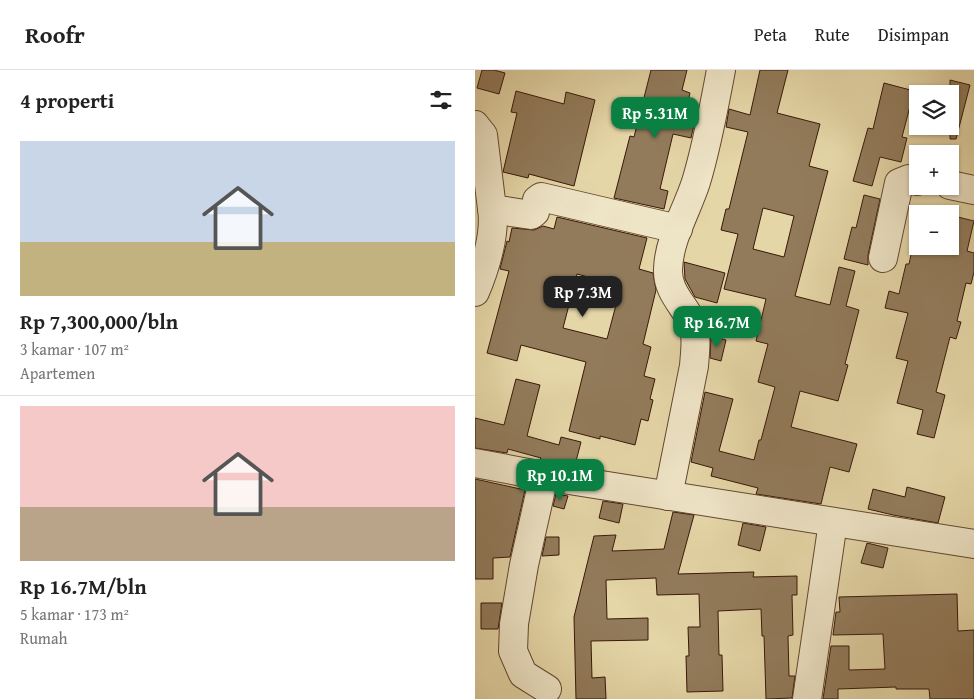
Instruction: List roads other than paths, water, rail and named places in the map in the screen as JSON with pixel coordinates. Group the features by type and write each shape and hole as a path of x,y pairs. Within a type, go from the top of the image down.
{"street":[{"path":"668,496 694,366 695,344 692,322 670,286 669,259 696,181 721,70"},
{"path":"475,125 483,135 494,220 483,270 475,292"},
{"path":"883,258 899,183 909,179"},
{"path":"959,187 974,190"},
{"path":"492,209 531,215 535,212 537,200 541,197 678,229"},
{"path":"475,463 544,476 974,544"},
{"path":"544,476 524,565 514,624 513,651 523,674 547,689"},
{"path":"807,699 833,522"}]}
